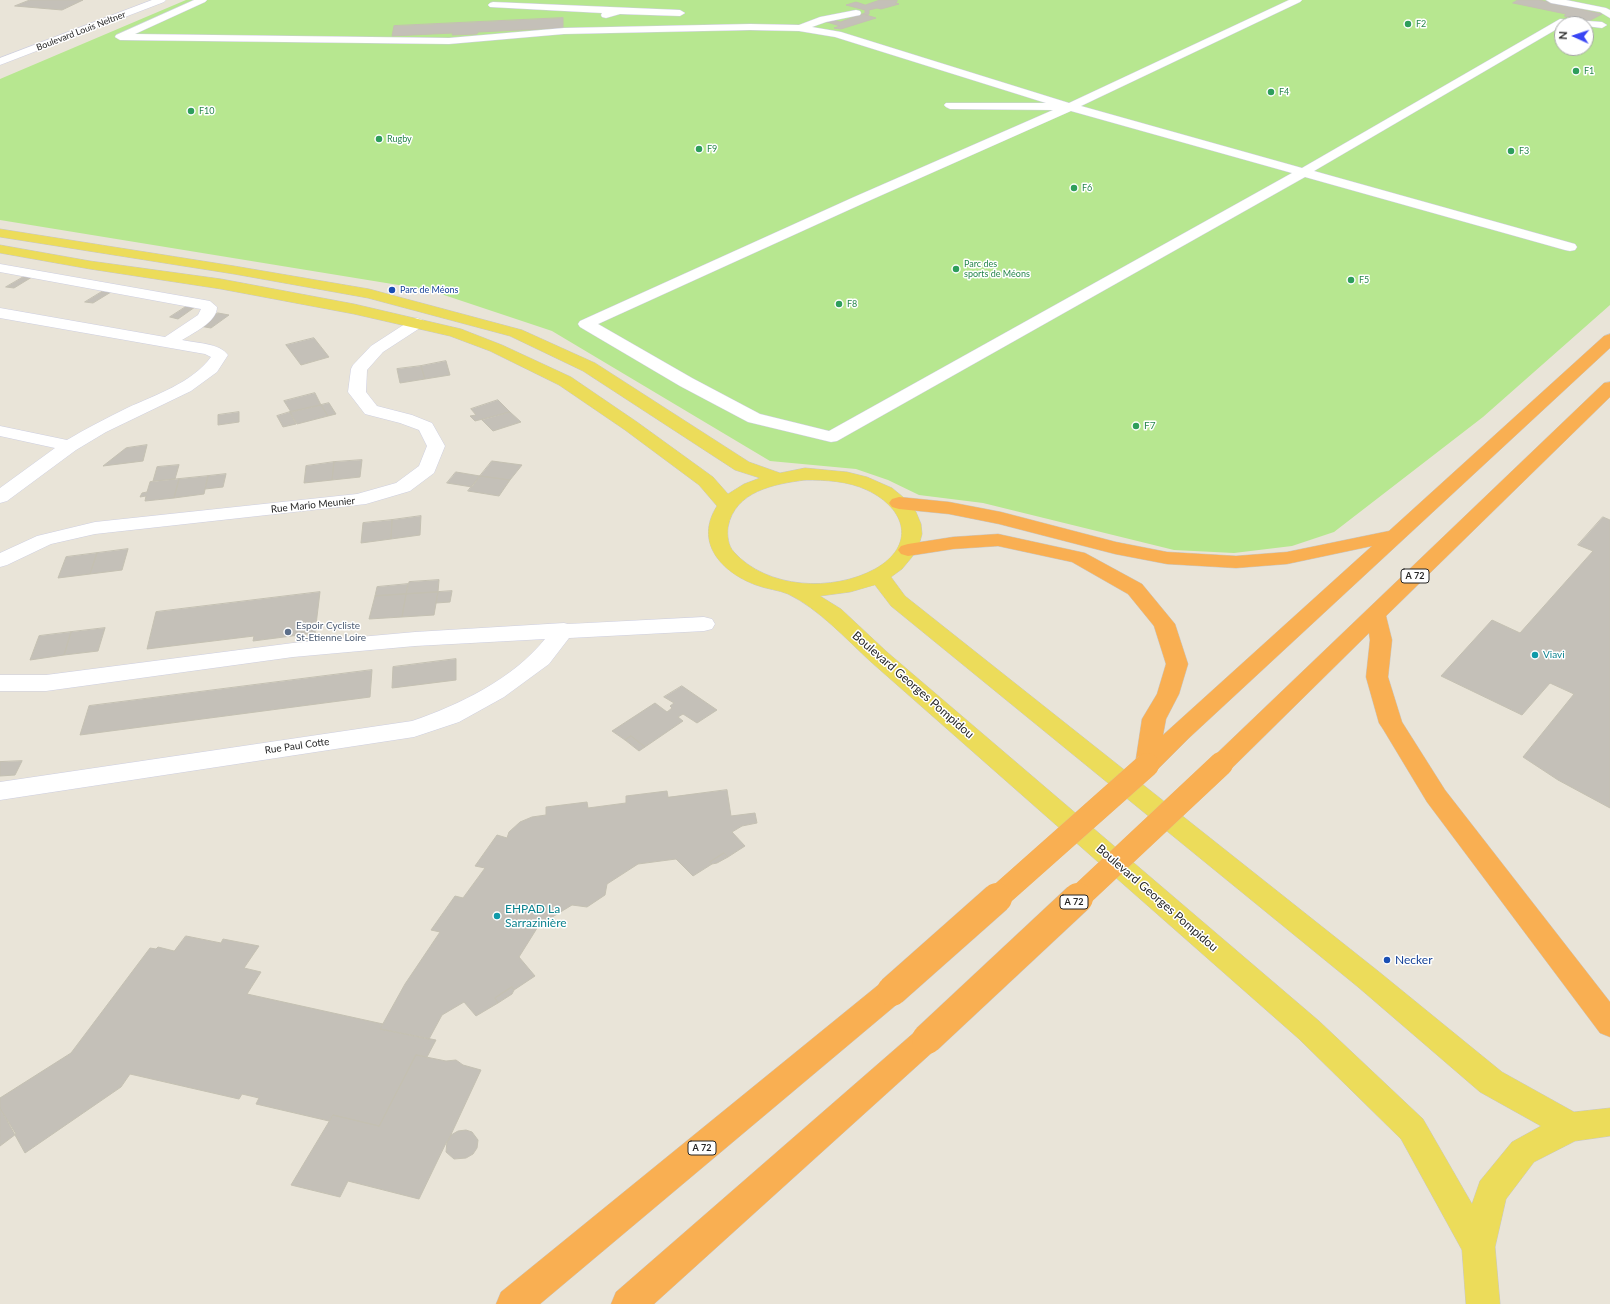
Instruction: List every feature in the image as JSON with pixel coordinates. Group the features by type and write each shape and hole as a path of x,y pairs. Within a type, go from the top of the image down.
{"highway":[{"name":"A 72","path":"513,1304 892,991 1147,765 1181,732 1610,339"},
{"name":"A 72","path":"628,1304 927,1040 1221,764 1610,387"},
{"path":"899,503 949,508 1001,518 1115,548 1168,558 1236,562 1287,558 1396,535"},
{"path":"908,550 953,543 998,540 1078,557 1134,589 1164,624 1177,664 1168,694 1154,719 1147,765"},
{"path":"1375,614 1381,640 1377,677 1391,723 1436,796 1610,1024"}],"main road":[{"path":"0,233 234,270 369,294 516,333 589,367 742,466 778,478"},
{"path":"0,249 90,265 220,284 417,323 455,332 496,348 565,381 631,426 706,481 727,505"},
{"path":"805,474 833,475 853,479 882,490 899,503 910,518 912,528 913,534 908,550 897,564 879,576 854,585 824,589 793,588 764,581 741,570 725,555 717,538 718,521 727,505 740,494 778,478 805,474"},
{"path":"879,576 898,601 1368,979 1491,1082 1570,1128"},
{"name":"Boulevard Georges Pompidou","path":"793,588 833,614 879,657 1315,1035 1412,1130 1478,1247"},
{"path":"1482,1304 1478,1247 1492,1192 1523,1152 1570,1128 1610,1122"}],"street":[{"path":"202,0 120,37 450,41 570,30 750,27 799,28 837,34 1070,107 1570,247"},
{"path":"1297,0 1070,107 586,324 686,382 754,418 831,436 1304,172 1564,21 1606,20 1603,10 1551,0"},
{"path":"21,65 159,1"},
{"name":"Boulevard Louis Neltner","path":"0,62 159,1"},
{"path":"493,5 680,13"},
{"path":"570,30 571,26 619,11"},
{"path":"786,40 799,28 824,19 856,14"},
{"path":"950,105 1070,107"},
{"path":"0,268 204,304 209,307 209,312 204,318 167,343"},
{"path":"0,313 209,350 220,355 211,368 185,387 100,428 70,446 0,497"},
{"name":"Rue Mario Meunier","path":"0,561 44,540 95,528 359,500 402,486 427,469 436,446 426,427 371,410 357,392 360,369 378,349 417,323"},
{"path":"0,431 70,446"},
{"path":"0,479 20,483"},
{"path":"0,683 46,683 293,650 415,639 564,630 704,624"},
{"name":"Rue Paul Cotte","path":"0,791 83,777 414,729 451,716 496,692 541,659 564,630"}],"green space":[{"name":"Parc des sports de Méons","path":"186,0 1610,0 1610,305 1483,417 1334,532 1292,546 1234,553 1174,550 983,503 919,495 888,480 856,469 770,461 552,331 429,290 0,220 0,79"}],"building":[{"path":"30,0 83,0 62,10 15,6"},
{"path":"880,0 897,0 895,3 899,4 881,9 877,8 869,10 869,14 866,15 863,14 865,13 865,10 846,5 856,2 865,5"},
{"path":"1518,0 1539,0 1602,14 1594,18 1594,16 1564,16 1566,14 1513,3"},
{"path":"863,14 876,18 841,29 834,28 840,26 827,22 833,20 840,22"},
{"path":"563,18 563,28 478,32 477,34 452,35 453,33 392,36 394,26"},
{"path":"25,276 32,277 14,288 6,287"},
{"path":"103,291 111,292 93,303 85,302"},
{"path":"187,306 195,307 178,319 170,317"},
{"path":"218,313 229,315 211,328 199,326"},
{"path":"314,338 329,357 301,365 286,345"},
{"path":"446,361 450,375 425,379 421,366"},
{"path":"421,366 425,379 400,383 397,369"},
{"path":"315,393 321,405 291,412 284,401"},
{"path":"498,400 510,412 475,421 470,416 476,415 471,409"},
{"path":"329,403 336,414 328,416 321,405"},
{"path":"321,405 328,416 297,424 290,412"},
{"path":"239,412 239,422 218,425 218,415"},
{"path":"290,412 296,424 283,427 277,416"},
{"path":"510,412 521,422 493,431 482,420"},
{"path":"147,445 143,461 103,466 126,448"},
{"path":"362,460 360,477 332,480 334,462"},
{"path":"492,461 522,465 510,480 480,476"},
{"path":"334,462 332,480 304,483 306,466"},
{"path":"179,465 175,479 153,481 157,467"},
{"path":"456,472 480,476 472,487 447,483"},
{"path":"226,474 223,487 205,489 208,476"},
{"path":"208,476 204,494 174,498 179,479"},
{"path":"480,476 510,480 499,496 468,491"},
{"path":"179,479 174,498 145,501 146,496 140,497 142,493 147,492 150,482"},
{"path":"421,516 420,535 391,539 392,520"},
{"name":"Viavi","path":"1603,517 1610,520 1610,808 1558,780 1523,757 1574,694 1550,683 1522,715 1441,676 1492,620 1520,633 1593,551 1578,545"},
{"path":"392,520 391,539 361,543 363,523"},
{"path":"128,549 122,570 90,574 97,553"},
{"path":"97,553 90,574 58,578 66,557"},
{"path":"439,580 438,592 406,594 409,582"},
{"path":"408,584 406,594 375,596 377,587"},
{"path":"452,591 450,602 436,603 438,592"},
{"path":"320,592 315,633 253,641 254,636 147,649 156,612"},
{"path":"438,592 434,615 402,617 406,594"},
{"path":"406,594 402,617 369,619 375,596"},
{"path":"105,628 98,651 64,655 71,632"},
{"path":"71,632 64,655 30,660 39,636"},
{"path":"456,659 456,680 392,688 393,667"},
{"path":"372,670 370,697 80,735 89,706"},
{"path":"682,686 717,710 697,723 683,714 678,717 683,721 645,747 631,736 625,740 612,731 655,703 667,712 672,708 670,706 674,703 664,697"},
{"path":"631,736 645,747 639,751 625,740"},
{"path":"22,761 15,775 0,776 0,762"},
{"name":"EHPAD La Sarrazinière","path":"727,790 731,816 755,813 757,823 742,826 732,832 745,846 728,857 724,853 710,862 712,864 693,876 676,859 638,864 607,884 605,895 587,907 572,905 539,925 519,957 535,976 514,990 512,987 495,998 498,1003 476,1016 464,1002 442,1015 429,1039 380,1029 405,984 440,932 431,930 455,896 463,898 485,868 475,866 497,835 507,838 509,832 520,822 532,817 546,815 546,807 587,802 588,808 626,803 626,796 667,791 668,797"},
{"path":"724,853 728,857 717,863 712,864 710,862"},
{"path":"186,936 221,943 223,939 259,946 244,968 261,972 247,994 383,1024 380,1029 436,1040 427,1057 416,1055 379,1126 333,1115 329,1121 256,1104 259,1098 242,1094 239,1099 130,1074 121,1087 25,1153 0,1108 0,1098 71,1053 150,948 156,949 158,947 174,951"},
{"path":"512,987 514,990 512,994 498,1003 495,998"},
{"path":"416,1055 446,1061 456,1060 463,1065 481,1070 448,1141 451,1135 458,1131 466,1130 472,1132 478,1140 477,1148 473,1154 466,1158 454,1159 446,1152 447,1141 419,1199 348,1181 340,1197 291,1185 333,1115 379,1126"},
{"path":"0,1108 16,1134 0,1146"}],"place":[{"name":"F2","path":"1408,24"},
{"name":"F1","path":"1576,71"},
{"name":"F4","path":"1271,92"},
{"name":"F10","path":"191,111"},
{"name":"Rugby","path":"379,139"},
{"name":"F9","path":"699,149"},
{"name":"F3","path":"1511,151"},
{"name":"F6","path":"1074,188"},
{"name":"Parc des sports de Méons","path":"956,269"},
{"name":"F5","path":"1351,280"},
{"name":"Parc de Méons","path":"392,290"},
{"name":"F8","path":"839,304"},
{"name":"F7","path":"1136,426"},
{"name":"Espoir Cycliste St-Etienne Loire","path":"288,632"},
{"name":"Viavi","path":"1535,655"},
{"name":"EHPAD La Sarrazinière","path":"497,916"},
{"name":"Necker","path":"1387,960"}]}
